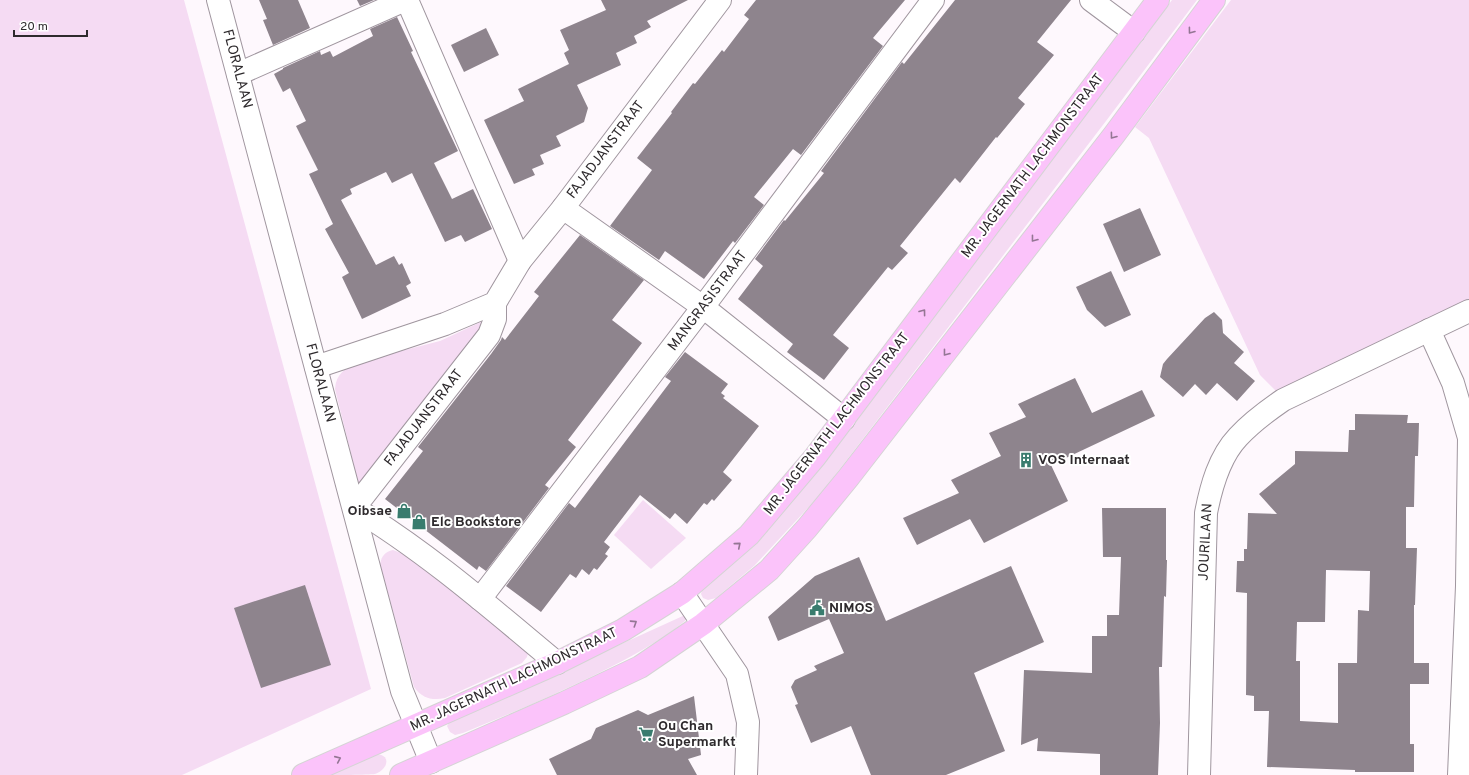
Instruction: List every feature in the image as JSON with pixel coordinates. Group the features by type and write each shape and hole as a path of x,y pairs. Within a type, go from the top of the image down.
{"main road":[{"name":"MR. JAGERNATH LACHMONSTRAAT","path":"303,775 557,663 624,630 682,592 750,535 815,457 844,419 1158,0"},
{"path":"401,775 640,667 703,624 769,570 807,528 848,478 1114,135 1214,0"}],"street":[{"name":"FLORALAAN","path":"218,0 402,691 431,762"},
{"path":"238,74 406,0 520,261"},
{"name":"FAJADJANSTRAAT","path":"354,508 488,335 494,319 496,303 520,261 563,208 720,0"},
{"name":"MANGRASISTRAAT","path":"480,599 704,308 934,0"},
{"path":"1091,0 1134,32"},
{"path":"563,208 704,308 844,419"},
{"path":"316,367 445,324 496,303"},
{"name":"JOURILAAN","path":"1199,775 1206,513 1210,493 1225,455 1237,438 1259,417 1283,400 1469,311"},
{"path":"1429,330 1453,383 1469,438 1467,586 1459,775"},
{"path":"354,508 385,527 480,599 557,663"},
{"path":"682,592 737,674 748,722 746,775"}],"shaded area":[{"path":"0,0 184,0 371,689 182,775 0,775"},
{"path":"1172,0 1197,0 820,495 754,566 716,598 708,600 703,598 701,594 703,587 883,383 982,254"},
{"path":"1231,0 1469,0 1469,301 1276,391 1260,375 1149,138 1135,127"},
{"path":"481,322 479,337 361,486 358,482 335,389 339,375 345,369 358,362 440,341"},
{"path":"643,500 686,538 651,569 614,535"},
{"path":"393,550 406,555 529,649 527,657 522,663 445,698 432,699 420,694 414,687 380,564 384,554"},
{"path":"685,615 687,617 685,621 654,643 621,662 566,689 463,733 455,735 450,732 447,726 453,717"},
{"path":"373,754 379,754 386,759 386,765 380,772 375,774 358,775 324,775"}],"building":[{"path":"259,0 298,0 310,28 273,45 263,20 267,19"},
{"path":"357,0 374,0 360,6"},
{"path":"601,0 688,0 647,21 651,27 634,36 637,43 616,53 621,65 577,85 588,108 584,122 556,136 561,146 540,155 544,164 532,169 535,175 514,184 484,120 524,101 518,89 569,64 564,53 569,50 560,30 606,10"},
{"path":"756,0 905,0 873,38 883,46 801,155 793,149 754,197 764,205 735,243 733,241 704,279 665,251 659,260 610,226 652,170 637,158 693,83 695,84 722,50 724,52 749,19 744,15"},
{"path":"955,0 1071,0 1037,42 1054,55 1018,98 1025,104 997,138 996,137 960,183 955,178 900,246 908,253 892,270 888,267 833,335 849,348 824,380 787,352 793,344 738,299 763,266 755,259 784,220 785,221 824,173 821,171 902,62 904,64"},
{"path":"397,17 413,51 411,52 458,151 434,163 452,199 473,189 492,229 465,242 461,235 445,242 412,173 392,183 386,172 350,189 352,194 341,200 376,265 394,256 399,265 402,263 411,283 406,286 411,296 362,319 342,277 349,273 325,229 333,224 309,174 318,170 296,126 306,121 290,88 283,92 274,74 283,68 320,51 321,55 330,51 333,57 373,36 370,29"},
{"path":"486,28 499,55 464,72 451,45"},
{"path":"1140,208 1161,255 1124,272 1103,224"},
{"path":"580,235 644,280 612,320 642,343 568,440 576,447 545,485 549,488 486,571 479,566 477,570 385,499 423,451 418,447 491,354 502,337 505,340 539,296 534,292"},
{"path":"1111,271 1131,315 1105,327 1087,310 1076,287"},
{"path":"1214,312 1222,320 1223,333 1244,352 1234,363 1255,381 1237,401 1217,383 1206,395 1195,384 1183,397 1160,377 1163,364 1167,359 1205,318"},
{"path":"685,352 728,384 721,393 725,396 723,398 759,426 723,472 732,480 714,501 712,499 707,505 704,503 687,524 675,513 670,519 640,495 604,542 610,547 605,554 608,556 597,570 594,568 589,575 582,569 576,578 570,574 541,612 506,586 569,503 575,508 671,381 665,377"},
{"name":"VOS Internaat","path":"1075,378 1092,413 1142,390 1155,416 1051,465 1068,501 984,543 970,519 917,545 903,518 959,493 951,480 1001,456 989,433 1026,417 1018,404"},
{"path":"1355,414 1408,415 1407,423 1419,423 1418,456 1415,456 1414,507 1406,507 1406,548 1417,548 1414,605 1414,663 1429,663 1429,684 1410,684 1410,744 1414,744 1414,772 1355,772 1355,770 1267,767 1269,711 1254,711 1254,696 1246,695 1247,593 1236,592 1237,561 1244,561 1244,549 1247,549 1248,513 1277,514 1259,494 1295,464 1295,451 1348,452 1349,430 1355,430","holes":["1326,570 1370,571 1369,611 1358,610 1357,663 1338,663 1338,723 1300,721 1300,661 1296,661 1297,622 1325,622"]},
{"path":"1102,508 1166,508 1166,597 1164,596 1162,667 1159,667 1160,723 1158,775 1100,775 1100,754 1037,751 1038,738 1021,745 1024,670 1092,673 1092,636 1107,636 1107,615 1119,615 1121,557 1103,557"},
{"path":"859,557 886,621 1011,566 1044,642 974,673 1005,751 946,775 871,775 851,726 811,743 795,705 798,704 791,687 795,680 817,670 814,666 844,653 829,619 778,641 768,617 815,576"},
{"path":"305,585 331,665 261,688 234,608"},
{"name":"Ou Chan Supermarkt","path":"694,696 701,755 688,759 697,775 557,775 549,759 591,739 596,728 638,710 648,715"}],"place":[{"name":"VOS Internaat","path":"1026,460"},
{"name":"Oibsae","path":"404,511"},
{"name":"Elc Bookstore","path":"419,522"},
{"name":"NIMOS","path":"817,608"},
{"name":"Ou Chan Supermarkt","path":"646,734"}]}
